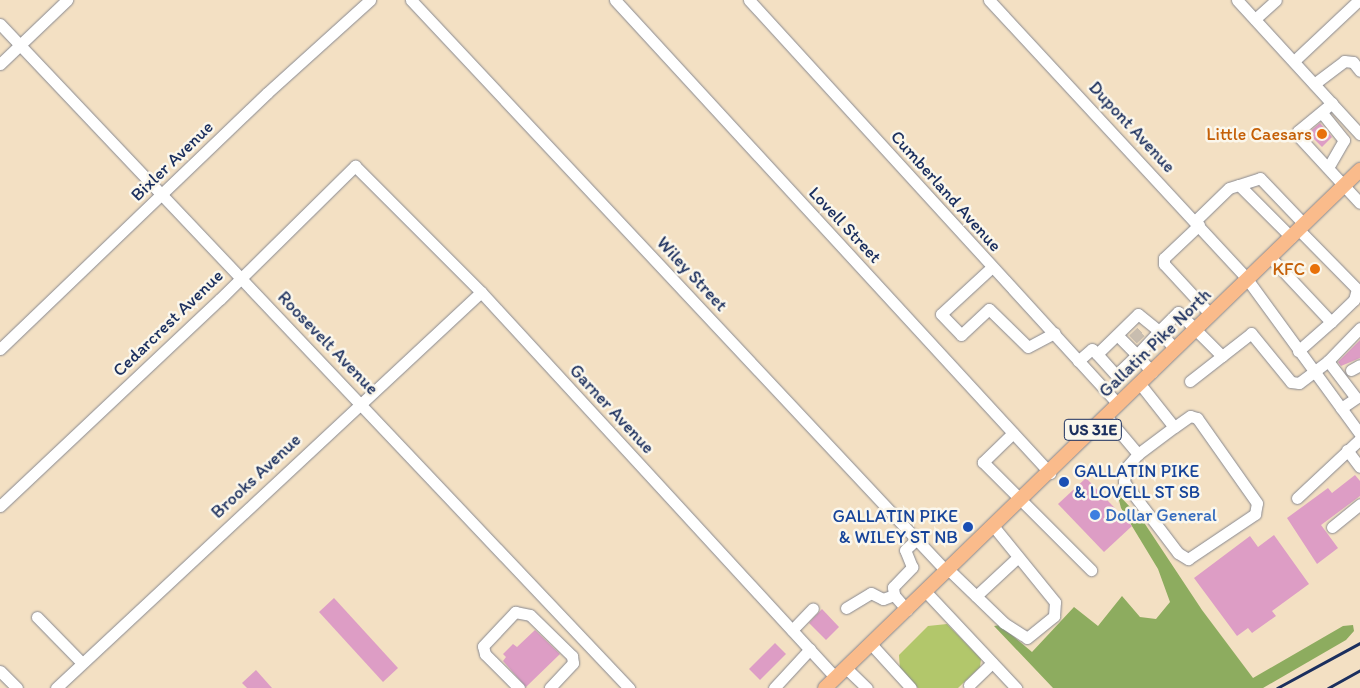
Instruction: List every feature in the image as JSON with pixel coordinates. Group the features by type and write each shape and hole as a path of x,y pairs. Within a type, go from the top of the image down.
{"main road":[{"name":"Gallatin Pike North","path":"825,688 1050,473 1118,404 1360,170"}],"street":[{"path":"0,64 67,0"},
{"name":"Bixler Avenue","path":"0,348 161,197 267,93 370,0"},
{"name":"Wiley Street","path":"411,0 916,539 1004,622 1031,638 1056,610 1055,602 1018,557"},
{"name":"Lovell Street","path":"616,0 1050,473"},
{"name":"Cumberland Avenue","path":"749,0 1118,404"},
{"name":"Dupont Avenue","path":"989,0 1247,279 1360,434"},
{"path":"1237,0 1360,134"},
{"path":"1255,19 1276,0"},
{"path":"1294,62 1359,0"},
{"name":"Roosevelt Avenue","path":"0,24 161,197 360,402 629,688"},
{"path":"1314,84 1344,60 1352,62 1360,71"},
{"path":"1332,103 1298,131 1300,138 1329,166 1360,203"},
{"path":"1322,113 1344,140 1329,166"},
{"name":"Cedarcrest Avenue","path":"0,506 241,278 355,166 358,169"},
{"name":"Garner Avenue","path":"358,169 481,292 835,678"},
{"path":"1211,315 1164,264 1164,258 1229,188 1260,178 1298,230"},
{"path":"1239,185 1298,230 1358,293 1331,322 1298,351"},
{"path":"1270,257 1331,322"},
{"path":"992,267 941,314 961,335 989,309 1028,347 1054,333"},
{"name":"Brooks Avenue","path":"56,688 81,662 360,402 481,292"},
{"path":"1103,388 1178,312 1222,356"},
{"path":"1097,354 1138,314 1147,325 1159,331 1176,349"},
{"path":"1190,381 1251,332 1291,382 1299,383 1328,360 1360,328"},
{"path":"1117,335 1130,342 1137,355 1152,372"},
{"path":"1078,361 1092,349 1116,375"},
{"path":"1328,360 1359,399 1340,408"},
{"path":"1140,384 1174,427"},
{"path":"1106,416 1138,454"},
{"path":"1190,416 1197,418 1257,503 1255,514 1188,559 1178,553 1124,482 1126,468 1138,454 1174,427 1190,416"},
{"path":"1013,433 983,462 1091,570"},
{"path":"1298,498 1318,482 1347,450 1360,439"},
{"path":"1347,450 1360,467"},
{"path":"1332,526 1360,504"},
{"path":"976,596 1018,557 994,527"},
{"path":"907,610 894,595 893,587 912,567 905,550 916,539"},
{"path":"926,592 1016,688"},
{"path":"846,608 870,593 883,599 894,595"},
{"path":"792,630 813,608"},
{"path":"519,688 485,654 483,646 515,612 530,615 572,656 573,663 556,686"},
{"path":"37,617 81,662"},
{"path":"871,644 912,688"},
{"path":"774,688 810,650"},
{"path":"968,685 992,662"},
{"path":"846,668 867,688"},
{"path":"0,670 17,688"}],"green space":[{"path":"1117,493 1143,521 1202,610 1253,678 1343,626 1353,625 1354,631 1346,640 1263,688 1053,688 994,626 1000,625 1032,652 1074,607 1098,626 1122,596 1140,617 1156,619 1170,602 1158,569 1121,508"},
{"path":"947,624 981,659 980,667 958,688 918,688 900,670 899,655 928,626"}],"building":[{"name":"Little Caesars","path":"1320,123 1332,137 1322,147 1308,133"},
{"path":"1360,340 1360,358 1341,366 1338,362"},
{"path":"1355,475 1360,481 1360,496 1321,525 1338,548 1317,564 1287,518 1328,488 1332,493"},
{"name":"Dollar General","path":"1086,478 1132,526 1104,552 1058,504"},
{"path":"1274,535 1309,584 1272,611 1276,616 1252,633 1248,628 1237,636 1194,578 1250,536 1258,547"},
{"path":"334,598 398,668 383,682 319,612"},
{"path":"822,609 839,627 826,640 809,623"},
{"path":"535,630 560,654 526,687 503,661 506,657 503,654 513,644 517,647"},
{"path":"775,643 786,654 760,680 749,669"},
{"path":"256,670 272,688 247,688 242,683"}],"tunnel":[{"path":"1133,339 1145,328"}],"railway":[{"path":"1277,688 1360,643"},
{"path":"1328,688 1360,670"}],"place":[{"name":"Little Caesars","path":"1322,134"},
{"name":"KFC","path":"1315,269"},
{"name":"GALLATIN PIKE & LOVELL ST SB","path":"1064,482"},
{"name":"Dollar General","path":"1095,515"},
{"name":"GALLATIN PIKE & WILEY ST NB","path":"968,527"}]}
